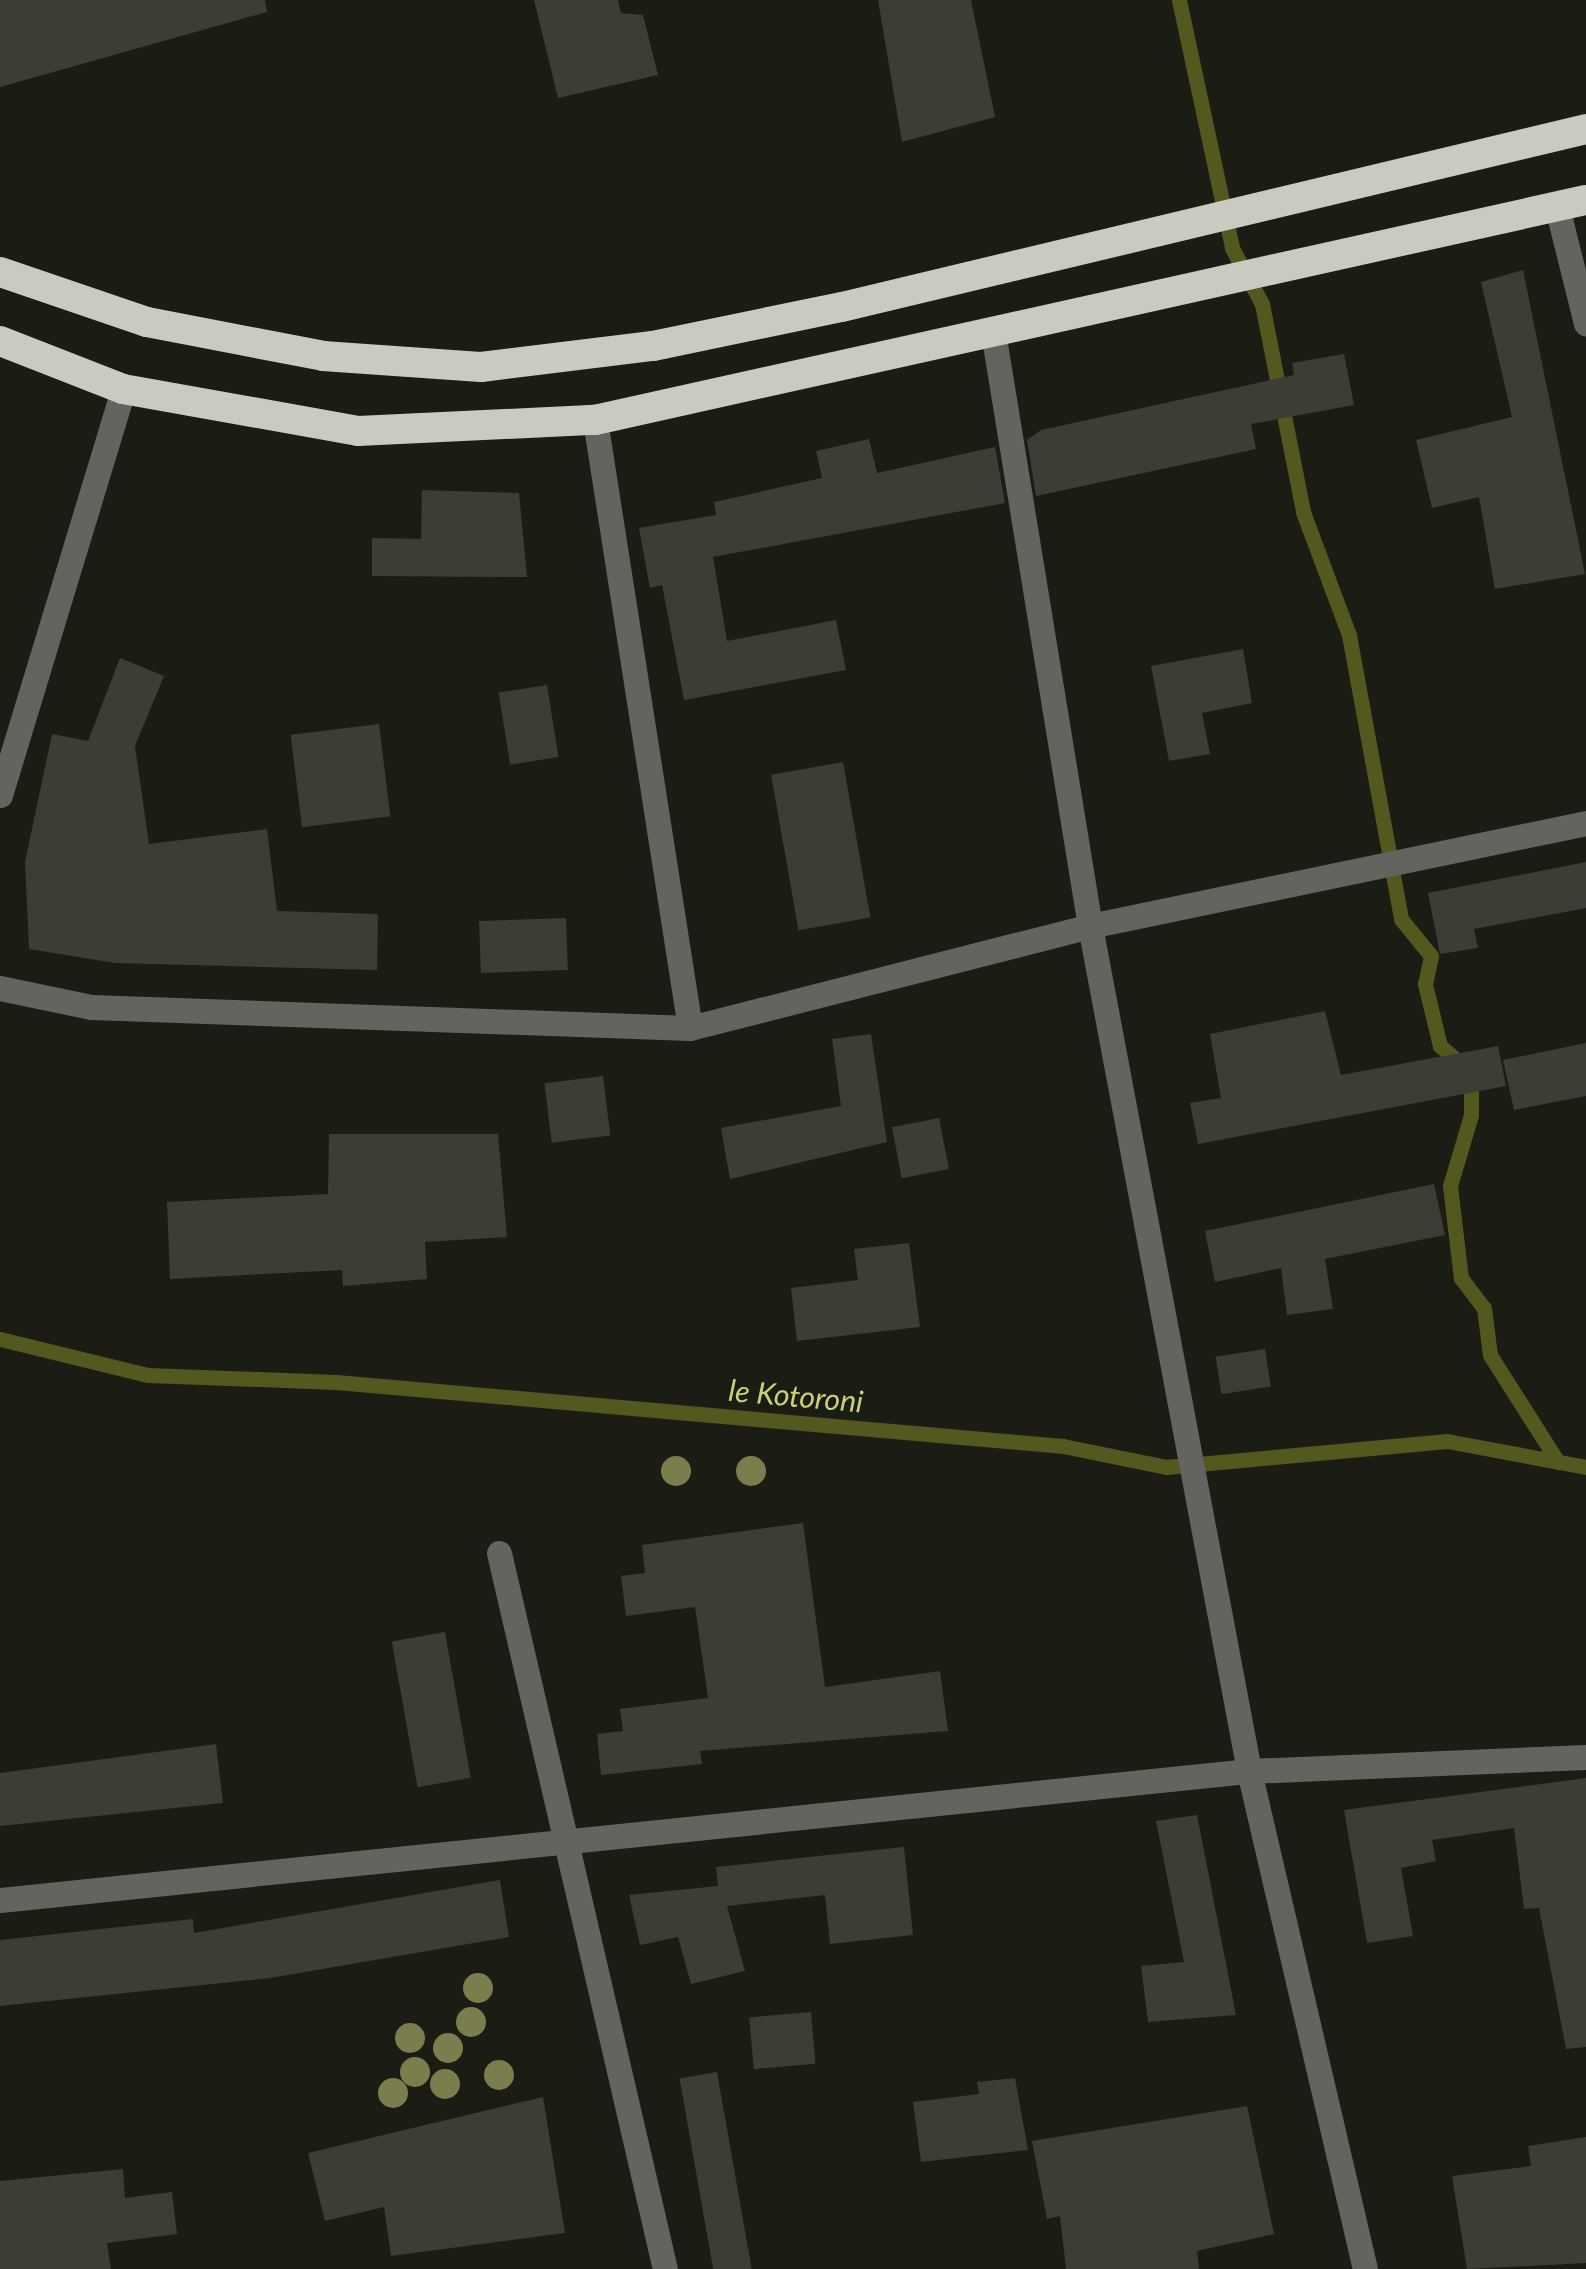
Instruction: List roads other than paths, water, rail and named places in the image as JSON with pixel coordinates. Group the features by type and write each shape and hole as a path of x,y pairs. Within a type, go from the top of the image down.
{"highway":[{"path":"0,272 166,326 322,356 481,368 672,342 1586,129"},
{"path":"0,341 123,389 358,431 596,420 994,338 1571,203"}],"street":[{"path":"1571,203 1586,324"},
{"path":"994,338 1090,926 1249,1771 1366,2269"},
{"path":"0,795 123,389"},
{"path":"596,420 690,1028"},
{"path":"0,988 92,1007 690,1028 1090,926 1586,823"},
{"path":"499,1553 666,2269"},
{"path":"0,1900 566,1836 1249,1771 1586,1757"}],"waterway":[{"path":"1179,0 1232,248 1262,304 1303,512 1349,635 1401,919 1431,956 1425,984 1440,1046 1471,1072 1471,1115 1450,1186 1461,1278 1484,1308 1490,1355 1558,1462"},
{"name":"le Kotoroni","path":"0,1339 148,1375 336,1382 1063,1446 1166,1467 1447,1441 1586,1467"}]}
